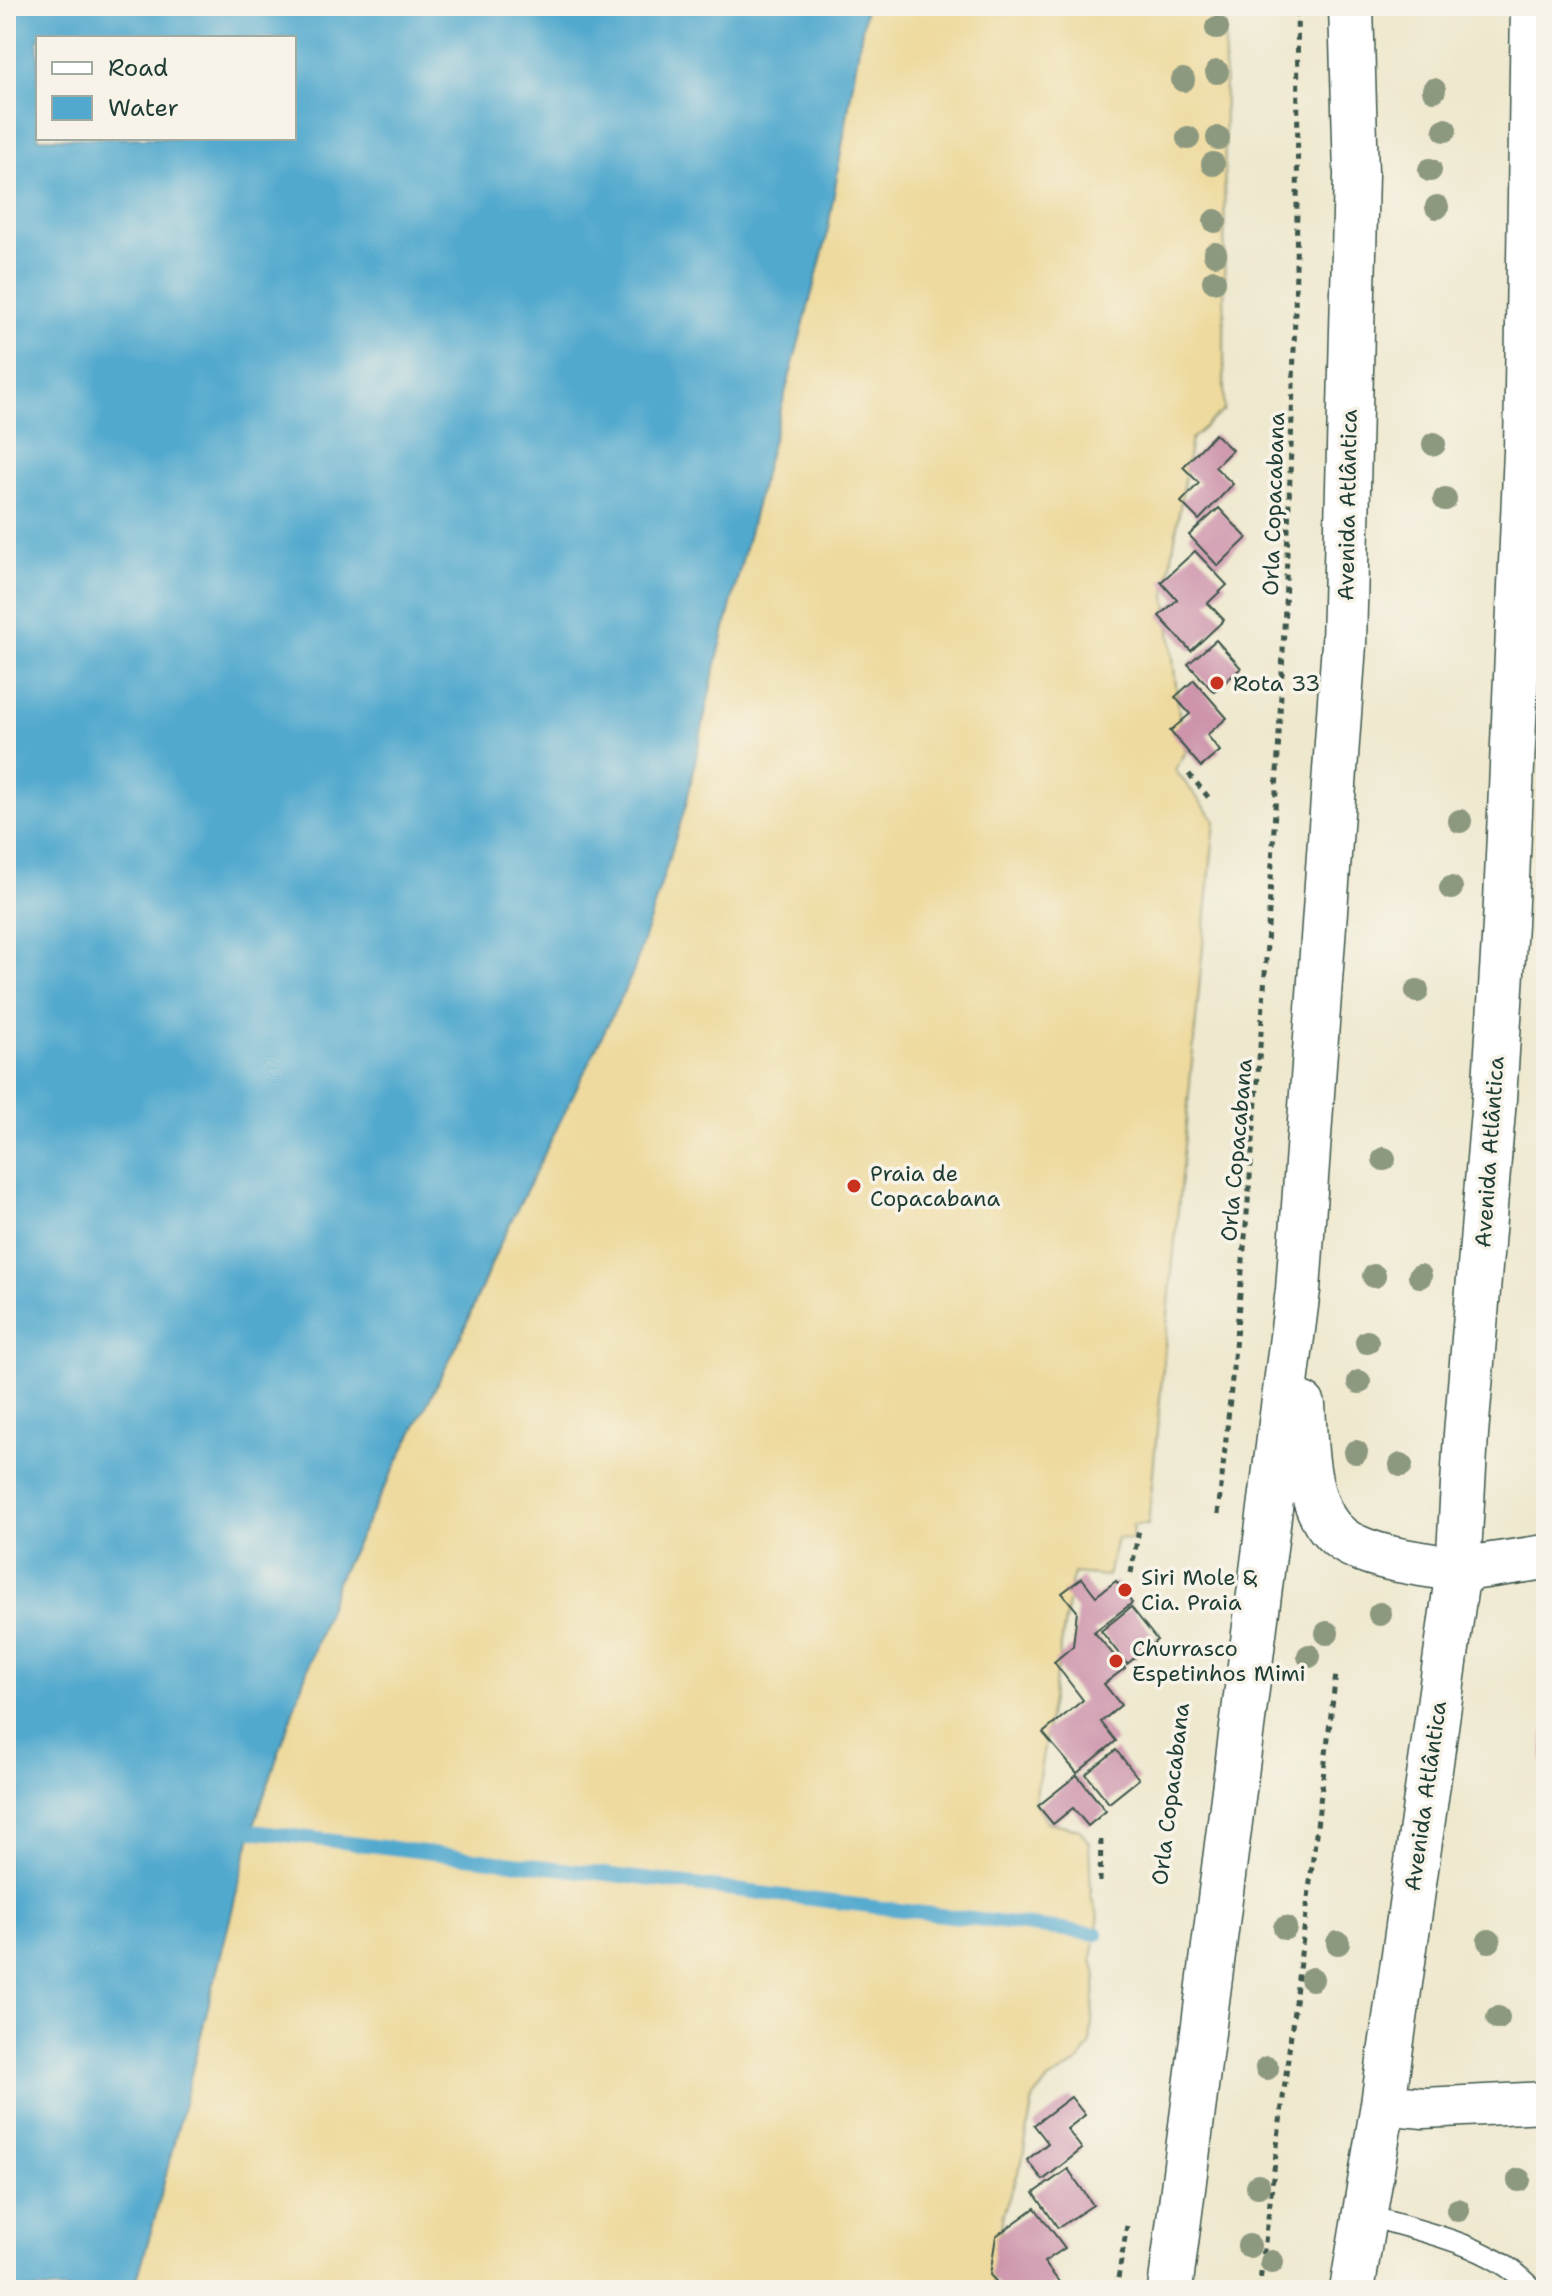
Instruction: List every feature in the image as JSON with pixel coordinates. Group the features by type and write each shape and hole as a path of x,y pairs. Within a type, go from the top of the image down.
{"main road":[{"name":"Avenida Atlântica","path":"1170,2290 1298,1290 1344,644 1356,174 1351,6"},
{"name":"Avenida Atlântica","path":"1352,2290 1383,2104 1458,1570 1495,1083 1536,451 1533,6"},
{"path":"1298,1290 1305,1441 1312,1491 1325,1522 1336,1535 1355,1547 1458,1570 1546,1557"}],"street":[{"path":"1383,2104 1424,2108 1546,2102"}],"lane":[{"path":"1365,2215 1454,2241 1518,2273 1534,2290"}],"path":[{"name":"Orla Copacabana","path":"1217,1529 1257,1105 1276,799 1292,429 1297,6"},
{"path":"1189,774 1209,798"},
{"path":"1131,1573 1139,1529"},
{"path":"1259,2290 1336,1674"},
{"path":"1100,1882 1101,1839"},
{"path":"1116,2290 1129,2215"}],"sand":[{"name":"Praia de Copacabana","path":"866,6 1225,6 1224,410 1191,439 1166,594 1186,752 1175,770 1215,820 1148,1525 1133,1525 1132,1540 1117,1538 1108,1576 1073,1573 1035,1801 1047,1822 1079,1829 1089,1843 1091,1897 1099,1916 1092,1959 1096,1975 1090,2045 1079,2062 1048,2081 1033,2099 1022,2162 1003,2214 992,2290 134,2290 252,1831 338,1579 459,1341 686,805 713,676 826,240"}],"water":[{"path":"6,6 866,6 826,240 713,676 686,805 633,973 497,1250 459,1341 338,1579 252,1831 134,2290 6,2290"}],"building":[{"path":"1215,434 1232,450 1215,467 1233,484 1199,520 1181,502 1199,483 1183,467"},
{"path":"1219,508 1247,538 1218,566 1189,535"},
{"path":"1195,551 1227,585 1208,603 1224,620 1191,651 1159,616 1177,600 1161,582"},
{"path":"1216,640 1241,668 1214,692 1188,664"},
{"path":"1194,680 1227,718 1207,735 1220,751 1201,767 1170,731 1190,714 1175,697"},
{"path":"1082,1578 1096,1596 1116,1581 1132,1603 1094,1632 1125,1668 1104,1684 1121,1705 1101,1722 1116,1741 1077,1773 1043,1733 1083,1700 1054,1662 1073,1646 1077,1611 1062,1593"},
{"path":"1131,1607 1157,1640 1127,1664 1101,1631"},
{"path":"1544,1731 1546,1764 1542,1764"},
{"path":"1116,1750 1139,1779 1109,1803 1086,1774"},
{"path":"1077,1775 1106,1811 1088,1826 1073,1808 1053,1824 1038,1806"},
{"path":"1071,2097 1085,2115 1067,2129 1082,2149 1043,2180 1027,2160 1048,2143 1034,2125"},
{"path":"1068,2169 1093,2205 1058,2228 1034,2193"},
{"path":"1035,2208 1065,2248 1044,2262 1059,2282 1047,2290 1004,2290 990,2275 996,2236"}],"waterway":[{"path":"252,1831 1097,1934"}],"place":[{"name":"Rota 33","path":"1217,683"},
{"name":"Praia de Copacabana","path":"854,1186"},
{"name":"Siri Mole & Cia. Praia","path":"1125,1590"},
{"name":"Churrasco Espetinhos Mimi","path":"1116,1661"}]}
